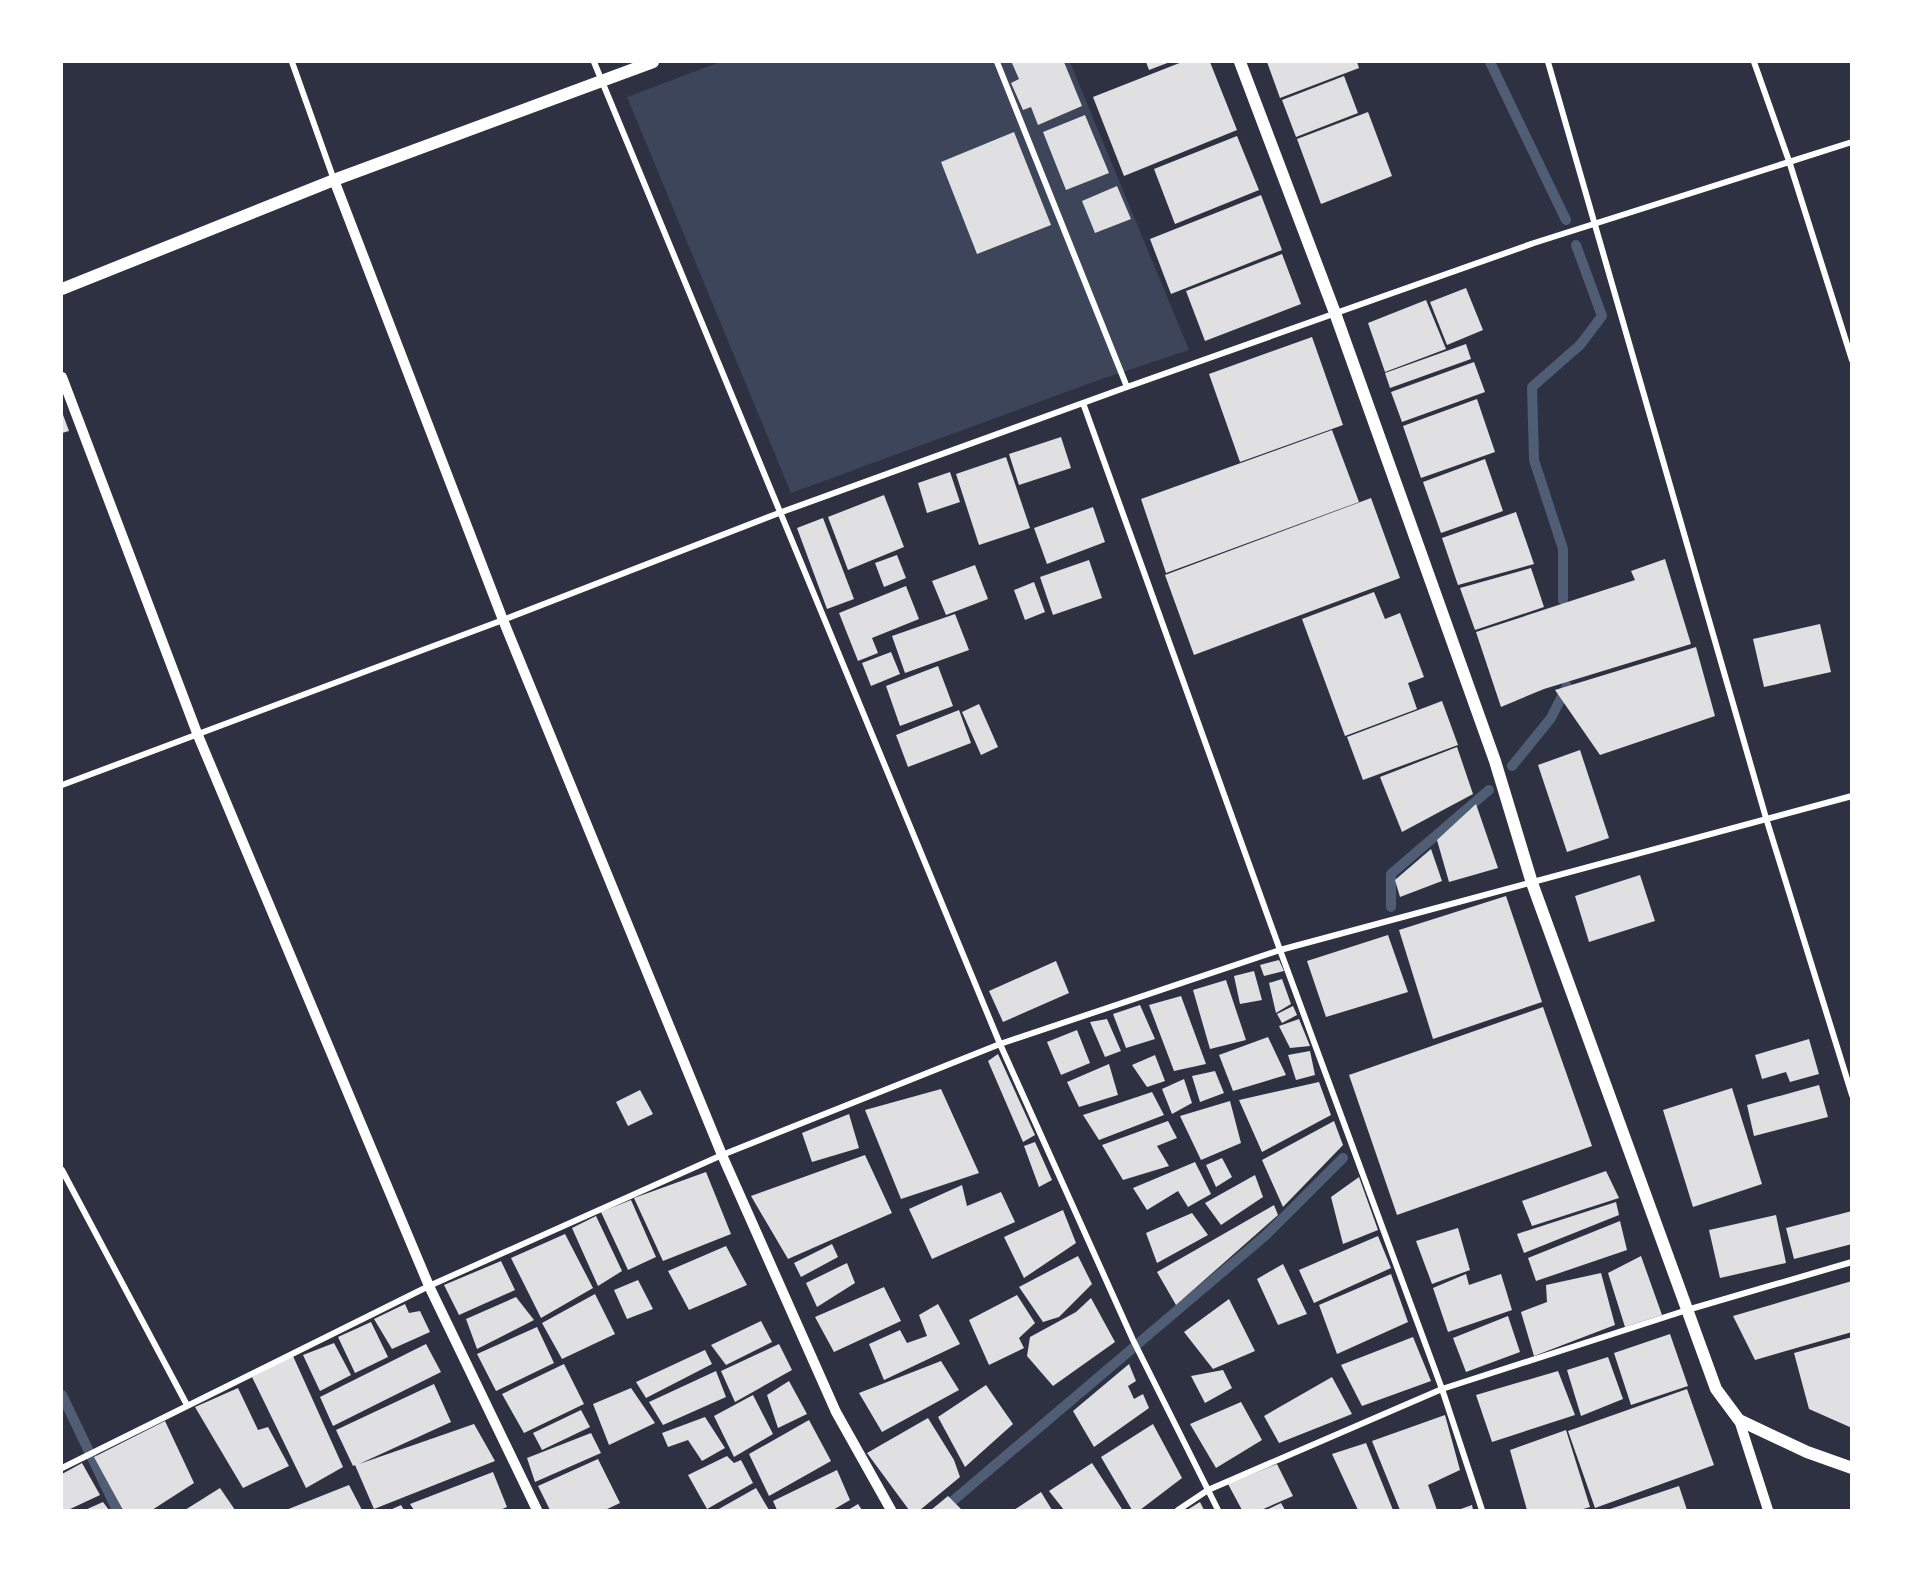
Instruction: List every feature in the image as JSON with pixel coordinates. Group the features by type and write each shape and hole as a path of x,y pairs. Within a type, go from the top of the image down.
{"main road":[{"path":"62,289 334,180 653,62"},
{"path":"1240,62 1335,313 1495,761 1532,883 1716,1389 1739,1420 1807,1452 1851,1468"}],"street":[{"path":"292,62 334,180 503,620 722,1155 836,1412 891,1510"},
{"path":"594,62 1000,1044 1133,1340 1218,1510"},
{"path":"997,62 1127,387"},
{"path":"1548,62 1564,109 1594,226 1766,818 1851,1095"},
{"path":"1754,62 1789,161 1851,360"},
{"path":"62,785 503,620 779,513 1127,387 1542,240 1594,226 1851,142"},
{"path":"62,377 197,733 429,1286 537,1510"},
{"path":"1083,403 1280,950 1442,1389 1482,1510"},
{"path":"62,1468 429,1286 722,1155 1000,1044 1280,950 1851,796"},
{"path":"62,1170 187,1405"},
{"path":"1178,1510 1208,1490 1442,1389 1687,1310 1851,1262"},
{"path":"1739,1420 1768,1510"}],"shaded area":[{"path":"720,62 1070,62 1189,350 1096,381 791,493 627,97"}],"building":[{"path":"1064,62 1082,106 1038,125 1031,107 1023,110 1011,83 1019,79 1012,63"},
{"path":"1146,62 1170,62 1149,70"},
{"path":"1182,62 1210,62 1237,130 1124,176 1093,97"},
{"path":"1267,62 1357,62 1359,68 1280,98"},
{"path":"1344,76 1358,113 1296,137 1282,100"},
{"path":"1368,112 1392,176 1321,204 1297,139"},
{"path":"1085,115 1109,173 1066,190 1043,132"},
{"path":"1014,132 1051,225 977,254 941,162"},
{"path":"1237,136 1259,190 1175,224 1154,169"},
{"path":"1117,186 1131,219 1095,233 1082,201"},
{"path":"1261,195 1282,250 1171,294 1150,239"},
{"path":"1282,254 1301,304 1205,341 1186,291"},
{"path":"1466,288 1483,330 1447,345 1430,302"},
{"path":"1426,300 1446,349 1385,372 1368,323"},
{"path":"1312,337 1343,425 1240,462 1209,374"},
{"path":"1466,344 1471,359 1390,388 1385,373"},
{"path":"1474,362 1485,392 1402,422 1391,392"},
{"path":"1477,399 1495,452 1421,478 1403,426"},
{"path":"62,412 69,431 62,433"},
{"path":"1332,430 1359,502 1166,573 1141,499"},
{"path":"1061,437 1071,468 1019,485 1009,454"},
{"path":"1006,457 1030,528 979,545 956,474"},
{"path":"1485,459 1503,511 1441,533 1423,482"},
{"path":"950,472 960,502 927,513 918,483"},
{"path":"884,495 904,547 848,570 828,517"},
{"path":"1371,498 1400,578 1194,655 1165,575"},
{"path":"1093,507 1105,542 1047,564 1034,528"},
{"path":"1516,512 1534,564 1458,585 1442,538"},
{"path":"823,518 854,599 827,609 797,528"},
{"path":"897,555 906,578 884,587 875,563"},
{"path":"1665,559 1691,644 1544,689 1501,707 1476,632 1635,580 1631,571"},
{"path":"1089,560 1102,598 1053,615 1040,577"},
{"path":"975,565 988,599 946,615 932,581"},
{"path":"1531,568 1544,607 1475,630 1460,588"},
{"path":"1034,582 1045,612 1025,620 1014,590"},
{"path":"906,586 919,619 872,638 878,653 858,661 839,613"},
{"path":"1374,592 1385,619 1400,613 1424,677 1408,683 1417,709 1345,736 1302,619"},
{"path":"955,614 969,650 905,673 892,636"},
{"path":"1820,624 1831,672 1764,687 1753,639"},
{"path":"1696,647 1715,716 1600,755 1555,690"},
{"path":"891,652 900,674 871,686 862,663"},
{"path":"938,666 953,706 900,726 886,686"},
{"path":"1442,701 1458,745 1363,780 1347,737"},
{"path":"979,704 998,747 981,755 962,712"},
{"path":"959,710 971,743 908,767 896,735"},
{"path":"1457,747 1473,794 1402,832 1380,777"},
{"path":"1580,750 1609,838 1567,852 1538,765"},
{"path":"1476,804 1498,868 1449,882 1437,840"},
{"path":"1431,849 1442,881 1400,897 1395,880"},
{"path":"1640,875 1655,921 1589,942 1575,896"},
{"path":"1506,896 1542,1002 1433,1039 1399,930"},
{"path":"1388,935 1408,992 1326,1017 1307,961"},
{"path":"1279,960 1284,971 1264,976 1260,965"},
{"path":"1056,961 1069,993 1003,1022 989,991"},
{"path":"1254,971 1262,1000 1240,1004 1234,976"},
{"path":"1282,979 1291,1004 1276,1013 1269,983"},
{"path":"1226,980 1246,1040 1210,1049 1193,990"},
{"path":"1181,996 1206,1064 1174,1071 1149,1005"},
{"path":"1140,1005 1155,1039 1126,1048 1113,1014"},
{"path":"1293,1006 1297,1015 1282,1023 1277,1014"},
{"path":"1543,1007 1592,1146 1397,1215 1349,1075"},
{"path":"1107,1019 1121,1051 1105,1057 1090,1022"},
{"path":"1299,1019 1310,1046 1290,1048 1279,1026"},
{"path":"1077,1030 1090,1063 1061,1075 1047,1042"},
{"path":"1268,1037 1286,1075 1233,1091 1219,1055"},
{"path":"1809,1039 1819,1074 1790,1082 1786,1072 1762,1079 1755,1055"},
{"path":"1310,1051 1315,1075 1296,1080 1288,1055"},
{"path":"998,1054 1035,1135 1023,1142 988,1061"},
{"path":"1155,1055 1165,1081 1147,1087 1132,1065"},
{"path":"1109,1064 1118,1095 1079,1107 1067,1082"},
{"path":"1215,1071 1224,1093 1200,1102 1192,1076"},
{"path":"1184,1079 1192,1103 1172,1114 1162,1089"},
{"path":"1319,1082 1331,1115 1262,1152 1239,1100"},
{"path":"1819,1085 1828,1117 1754,1136 1747,1105"},
{"path":"1732,1088 1762,1184 1693,1207 1663,1110"},
{"path":"941,1089 979,1173 901,1199 865,1110"},
{"path":"640,1090 653,1114 628,1126 616,1102"},
{"path":"1152,1092 1164,1115 1099,1140 1083,1115"},
{"path":"1230,1101 1241,1143 1201,1160 1180,1116"},
{"path":"849,1114 859,1148 812,1162 802,1133"},
{"path":"1168,1121 1177,1138 1157,1146 1169,1166 1123,1180 1102,1145"},
{"path":"1334,1121 1343,1145 1283,1207 1262,1160"},
{"path":"1035,1142 1052,1180 1039,1187 1024,1146"},
{"path":"865,1155 892,1213 788,1259 751,1196"},
{"path":"1222,1158 1232,1177 1216,1187 1206,1165"},
{"path":"1195,1162 1211,1194 1188,1207 1178,1191 1147,1210 1133,1188"},
{"path":"1606,1171 1619,1198 1532,1226 1522,1201"},
{"path":"706,1172 731,1234 663,1261 634,1198"},
{"path":"1255,1175 1263,1197 1221,1225 1205,1203"},
{"path":"1359,1177 1378,1230 1343,1244 1331,1197"},
{"path":"962,1185 967,1206 1001,1192 1015,1222 932,1259 909,1209"},
{"path":"631,1200 656,1257 628,1270 601,1212"},
{"path":"1616,1202 1619,1215 1524,1253 1517,1234"},
{"path":"1274,1205 1278,1215 1176,1305 1157,1272"},
{"path":"1063,1210 1076,1243 1024,1278 1004,1237"},
{"path":"1852,1211 1852,1244 1794,1259 1786,1228"},
{"path":"1192,1213 1208,1235 1157,1263 1146,1233"},
{"path":"1776,1215 1786,1263 1720,1278 1709,1230"},
{"path":"596,1216 622,1271 598,1286 572,1228"},
{"path":"1620,1221 1627,1250 1536,1281 1528,1258"},
{"path":"1458,1228 1470,1270 1432,1284 1416,1241"},
{"path":"565,1234 593,1288 541,1318 511,1258"},
{"path":"1378,1236 1391,1268 1314,1303 1299,1270"},
{"path":"832,1244 838,1257 801,1277 794,1263"},
{"path":"726,1246 747,1285 689,1310 668,1271"},
{"path":"1078,1256 1092,1284 1059,1317 1043,1322 1019,1287"},
{"path":"1641,1256 1662,1315 1625,1327 1608,1273"},
{"path":"501,1261 515,1290 459,1315 444,1285"},
{"path":"847,1263 855,1283 817,1307 806,1283"},
{"path":"1283,1264 1307,1314 1278,1325 1257,1279"},
{"path":"1601,1273 1615,1325 1534,1356 1521,1312 1547,1302 1546,1285"},
{"path":"1391,1274 1408,1322 1337,1354 1319,1305"},
{"path":"1466,1274 1469,1285 1501,1274 1512,1310 1448,1332 1433,1288"},
{"path":"638,1280 653,1309 627,1319 614,1290"},
{"path":"1852,1281 1852,1332 1755,1360 1733,1316"},
{"path":"884,1287 901,1321 834,1352 815,1317"},
{"path":"595,1294 615,1334 562,1359 542,1323"},
{"path":"1017,1295 1035,1323 1019,1338 1024,1348 989,1365 969,1320"},
{"path":"516,1297 534,1320 477,1349 466,1319"},
{"path":"1091,1298 1115,1342 1053,1386 1027,1356 1030,1337 1076,1312"},
{"path":"1229,1299 1255,1351 1213,1369 1184,1332"},
{"path":"405,1304 409,1313 420,1311 430,1332 392,1349 374,1319"},
{"path":"938,1304 960,1344 884,1380 869,1344 900,1330 907,1343 927,1336 919,1315"},
{"path":"1508,1316 1520,1352 1466,1372 1453,1338"},
{"path":"761,1321 772,1342 726,1365 711,1345"},
{"path":"371,1322 388,1357 355,1373 338,1337"},
{"path":"537,1327 554,1363 496,1391 477,1354"},
{"path":"1670,1334 1688,1386 1631,1405 1614,1353"},
{"path":"1413,1337 1431,1381 1362,1406 1341,1365"},
{"path":"1852,1337 1852,1428 1809,1409 1794,1353"},
{"path":"334,1343 351,1375 320,1391 303,1355"},
{"path":"426,1344 441,1372 333,1426 320,1397"},
{"path":"779,1344 792,1370 735,1402 721,1371"},
{"path":"705,1350 712,1364 646,1398 636,1382"},
{"path":"293,1356 343,1467 306,1488 252,1377"},
{"path":"1608,1357 1623,1399 1581,1416 1567,1370"},
{"path":"941,1361 959,1390 882,1432 859,1393"},
{"path":"564,1364 584,1404 524,1433 502,1394"},
{"path":"1129,1364 1136,1381 1128,1386 1134,1399 1143,1394 1149,1408 1094,1447 1073,1411"},
{"path":"1223,1370 1232,1388 1205,1403 1191,1376"},
{"path":"716,1371 726,1397 663,1425 649,1402"},
{"path":"1558,1371 1575,1415 1492,1442 1476,1395"},
{"path":"1332,1377 1352,1414 1279,1443 1264,1416"},
{"path":"789,1381 807,1414 778,1428 767,1395"},
{"path":"434,1384 451,1422 359,1464 474,1424 495,1461 374,1509 355,1465 353,1466 336,1430"},
{"path":"986,1385 1013,1424 965,1467 938,1417"},
{"path":"238,1388 258,1430 268,1427 289,1466 243,1488 195,1407"},
{"path":"631,1388 655,1423 609,1445 593,1404"},
{"path":"1687,1389 1714,1465 1595,1508 1568,1431"},
{"path":"753,1395 773,1434 734,1457 714,1416"},
{"path":"1241,1402 1262,1440 1216,1468 1190,1424"},
{"path":"581,1410 590,1427 542,1450 533,1433"},
{"path":"1445,1415 1460,1470 1428,1485 1437,1510 1400,1510 1372,1441"},
{"path":"705,1417 725,1448 702,1461 688,1440 668,1447 662,1433"},
{"path":"928,1418 954,1460 960,1477 920,1510 909,1510 867,1453"},
{"path":"809,1420 831,1461 769,1496 749,1454"},
{"path":"165,1421 194,1483 152,1510 123,1510 94,1457"},
{"path":"1153,1424 1182,1478 1140,1510 1132,1510 1101,1457"},
{"path":"1566,1430 1590,1507 1580,1510 1527,1510 1510,1450"},
{"path":"591,1433 601,1453 535,1482 527,1458"},
{"path":"1366,1443 1393,1510 1358,1510 1332,1454"},
{"path":"727,1456 734,1463 741,1460 753,1483 707,1509 688,1475"},
{"path":"598,1459 620,1503 605,1510 550,1510 538,1486"},
{"path":"82,1463 100,1495 68,1510 62,1510 62,1474"},
{"path":"1092,1463 1122,1509 1064,1510 1049,1491"},
{"path":"1277,1464 1293,1496 1261,1510 1242,1510 1228,1484"},
{"path":"837,1470 850,1500 833,1510 777,1510 773,1501"},
{"path":"493,1472 507,1507 500,1510 414,1510 410,1504"},
{"path":"349,1485 362,1510 286,1510"},
{"path":"1679,1486 1687,1510 1607,1510"},
{"path":"220,1488 235,1510 185,1510"},
{"path":"756,1488 769,1510 717,1510"},
{"path":"1041,1492 1052,1510 1014,1510"},
{"path":"948,1496 962,1510 931,1510"},
{"path":"103,1502 109,1510 85,1510"},
{"path":"1200,1502 1204,1510 1187,1510"},
{"path":"1281,1503 1285,1510 1266,1510"},
{"path":"858,1504 862,1510 848,1510"},
{"path":"401,1505 404,1510 390,1510"},
{"path":"1472,1505 1473,1510 1458,1510"}],"waterway":[{"path":"1490,62 1566,220"},
{"path":"1563,600 1563,549 1534,460 1532,387 1580,345 1602,316 1576,245"},
{"path":"1512,766 1551,718 1567,686"},
{"path":"1391,907 1391,874 1489,790"},
{"path":"942,1510 1266,1235 1343,1158"},
{"path":"62,1395 117,1510"}]}
